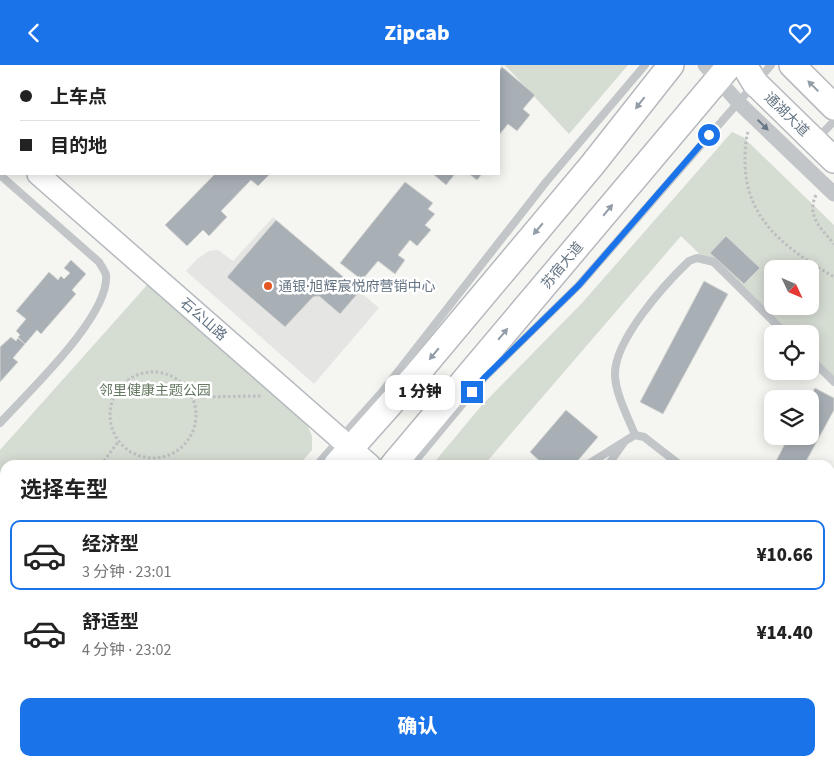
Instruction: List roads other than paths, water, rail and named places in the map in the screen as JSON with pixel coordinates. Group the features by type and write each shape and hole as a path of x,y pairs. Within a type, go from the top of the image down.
{"main road":[{"path":"342,450 417,374 524,247 671,65"},
{"path":"792,65 834,107"},
{"name":"苏宿大道","path":"397,460 718,70"},
{"name":"通湖大道","path":"756,71 815,141 834,160"}],"street":[{"path":"718,70 738,102 834,194"},
{"name":"石公山路","path":"39,175 291,395 342,450 361,460"}],"lane":[{"path":"325,460 342,450 382,392 546,182 645,65"},
{"path":"416,460 484,378 579,285 738,102 756,71"},
{"path":"815,141 834,121"},
{"path":"0,175 99,262 106,274 104,291 87,326 0,423"},
{"path":"635,435 622,402 615,375 619,355 626,339 653,301 689,261 697,258 714,262 777,325"},
{"path":"819,367 834,382"},
{"path":"595,460 635,435 644,437 674,460"},
{"path":"612,460 625,441"}],"place":[{"name":"通银·旭辉宸悦府营销中心","path":"268,286"}],"park label":[{"name":"邻里健康主题公园","path":"155,390"}]}
